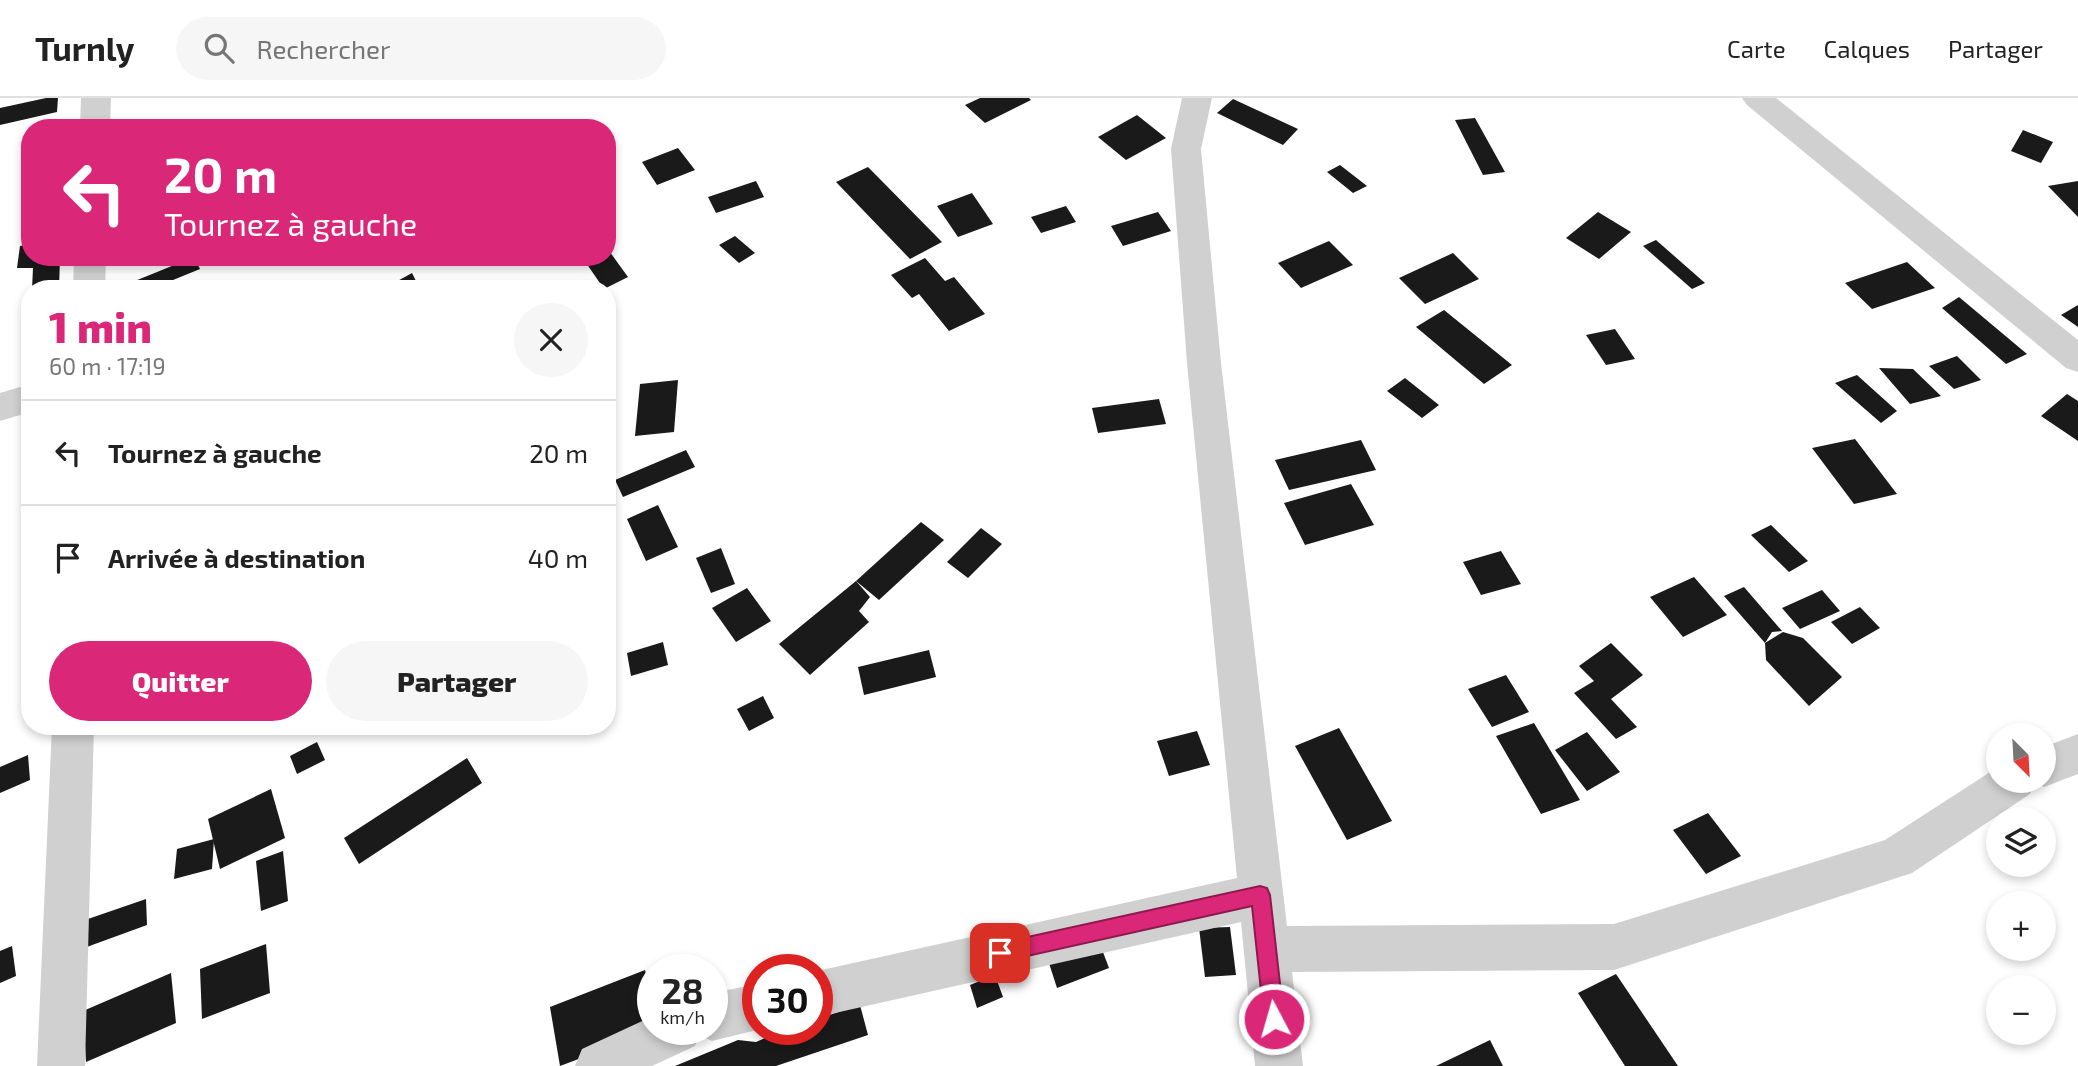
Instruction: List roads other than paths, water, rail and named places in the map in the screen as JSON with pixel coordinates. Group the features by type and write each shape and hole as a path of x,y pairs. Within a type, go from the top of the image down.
{"street":[{"path":"95,119 96,98"},
{"path":"1197,98 1186,149 1204,363 1279,1066"},
{"path":"1757,98 2078,359"},
{"path":"0,407 21,401"},
{"path":"61,1066 74,735"},
{"path":"2056,762 2078,754"},
{"path":"1267,948 1614,947 1896,858 1995,793"},
{"path":"833,989 1260,895"},
{"path":"599,1066 644,1045"}]}
